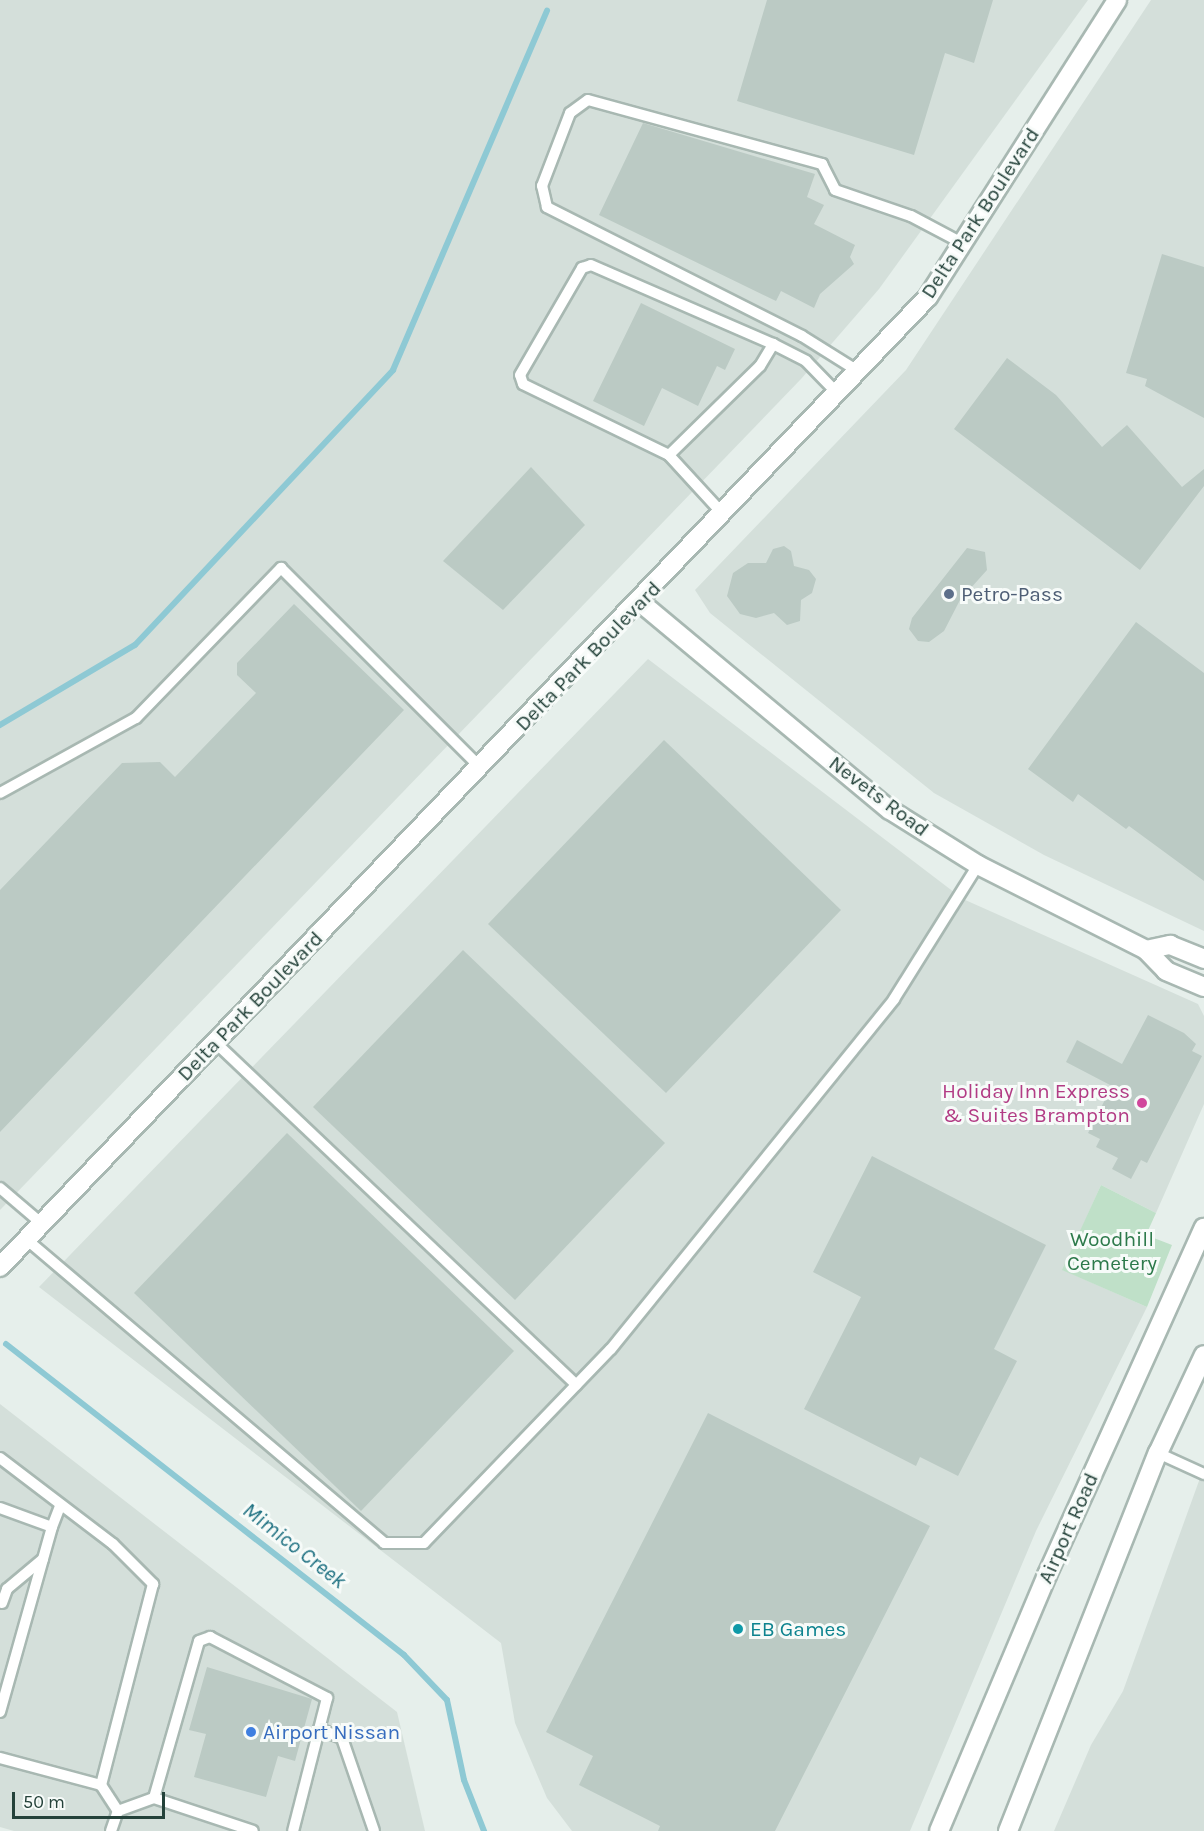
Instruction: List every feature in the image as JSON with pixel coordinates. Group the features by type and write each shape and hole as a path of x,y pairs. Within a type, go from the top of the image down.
{"street":[{"name":"Delta Park Boulevard","path":"0,1267 640,602 928,297 1117,0"},
{"name":"Nevets Road","path":"640,602 890,810 978,865 1146,950 1166,971 1204,987"},
{"path":"1146,950 1170,945 1204,958"},
{"name":"Airport Road","path":"939,1831 1047,1575 1204,1228"},
{"path":"1008,1831 1158,1453 1204,1355"}],"lane":[{"path":"858,371 802,336 547,207 542,186 570,113 588,100 822,164 836,190 910,216 963,243"},
{"path":"723,514 669,455 523,384 520,375 582,268 591,265 773,344 806,361 837,393"},
{"path":"669,455 760,366 773,344"},
{"path":"0,793 136,717 281,568 481,768"},
{"path":"26,1239 384,1543 424,1544 611,1349 894,999 978,865"},
{"path":"215,1042 576,1385"},
{"path":"0,1188 41,1223"},
{"path":"1158,1453 1204,1474"},
{"path":"0,1458 60,1506 113,1544 153,1584 101,1785"},
{"path":"1,1704 60,1506"},
{"path":"0,1508 52,1527"},
{"path":"2,1603 7,1589 43,1559"},
{"path":"153,1798 199,1641 210,1637 327,1698 293,1831"},
{"path":"319,1729 342,1738 374,1831"},
{"path":"0,1758 101,1785 118,1811"},
{"path":"118,1811 153,1798 253,1831"},
{"path":"111,1831 118,1811"}],"shaded area":[{"path":"0,0 1088,0 879,289 801,379 0,1210"},
{"path":"1151,0 1204,0 1204,931 1044,855 934,793 710,613 695,590 906,370"},
{"path":"648,659 963,899 1198,1004 1204,1016 1204,1104 1156,1213 1101,1185 1063,1270 1147,1307 1036,1531 910,1831 572,1831 547,1798 515,1723 501,1643 39,1287"},
{"path":"0,1404 397,1712 425,1831 14,1831 0,1827"},
{"path":"1204,1467 1204,1831 1054,1831 1091,1745 1123,1691"}],"green space":[{"name":"Woodhill Cemetery","path":"1101,1185 1156,1213 1146,1235 1172,1245 1147,1307 1062,1270"}],"building":[{"path":"767,0 993,0 974,63 945,53 914,155 737,101"},
{"path":"643,123 815,174 807,197 824,205 814,224 855,245 850,257 854,264 820,294 814,308 781,291 776,301 599,215"},
{"path":"1162,254 1204,267 1204,418 1145,386 1147,379 1126,373"},
{"path":"641,303 735,349 725,370 717,366 698,406 662,388 644,426 593,401"},
{"path":"1007,358 1056,395 1102,447 1127,425 1182,487 1204,469 1204,486 1140,570 954,429"},
{"path":"531,467 585,525 503,610 443,561"},
{"path":"784,546 791,551 794,566 809,570 816,579 812,593 801,600 800,621 787,625 774,613 756,618 740,614 727,596 733,573 748,563 766,563 773,549"},
{"path":"967,548 985,552 987,570 960,600 944,631 929,642 918,641 909,629 912,618"},
{"path":"294,604 404,710 0,1132 0,890 122,763 160,762 175,777 256,693 237,675 237,663"},
{"path":"1136,622 1204,673 1204,881 1129,826 1126,829 1078,794 1073,802 1028,769"},
{"path":"664,740 841,910 666,1093 488,924"},
{"path":"463,950 665,1143 515,1300 313,1107"},
{"name":"Holiday Inn Express & Suites Brampton","path":"1148,1015 1184,1033 1196,1044 1192,1051 1202,1056 1147,1163 1141,1160 1131,1179 1112,1169 1118,1158 1096,1147 1100,1139 1088,1133 1112,1086 1066,1062 1077,1040 1122,1064"},
{"path":"287,1133 514,1351 361,1511 134,1293"},
{"path":"872,1156 1046,1245 994,1349 1017,1361 958,1476 920,1457 916,1466 804,1409 861,1297 813,1272"},
{"name":"EB Games","path":"708,1413 930,1526 775,1831 658,1831 660,1826 579,1785 593,1756 546,1732"},
{"name":"Airport Nissan","path":"207,1667 312,1699 295,1761 278,1756 266,1797 194,1777 206,1734 189,1730"}],"waterway":[{"path":"0,725 135,645 393,370 547,11"},
{"name":"Mimico Creek","path":"6,1344 404,1655 447,1700 464,1780 484,1831"}],"place":[{"name":"Petro-Pass","path":"949,594"},
{"name":"Holiday Inn Express & Suites Brampton","path":"1142,1103"},
{"name":"EB Games","path":"738,1629"},
{"name":"Airport Nissan","path":"251,1732"}]}
